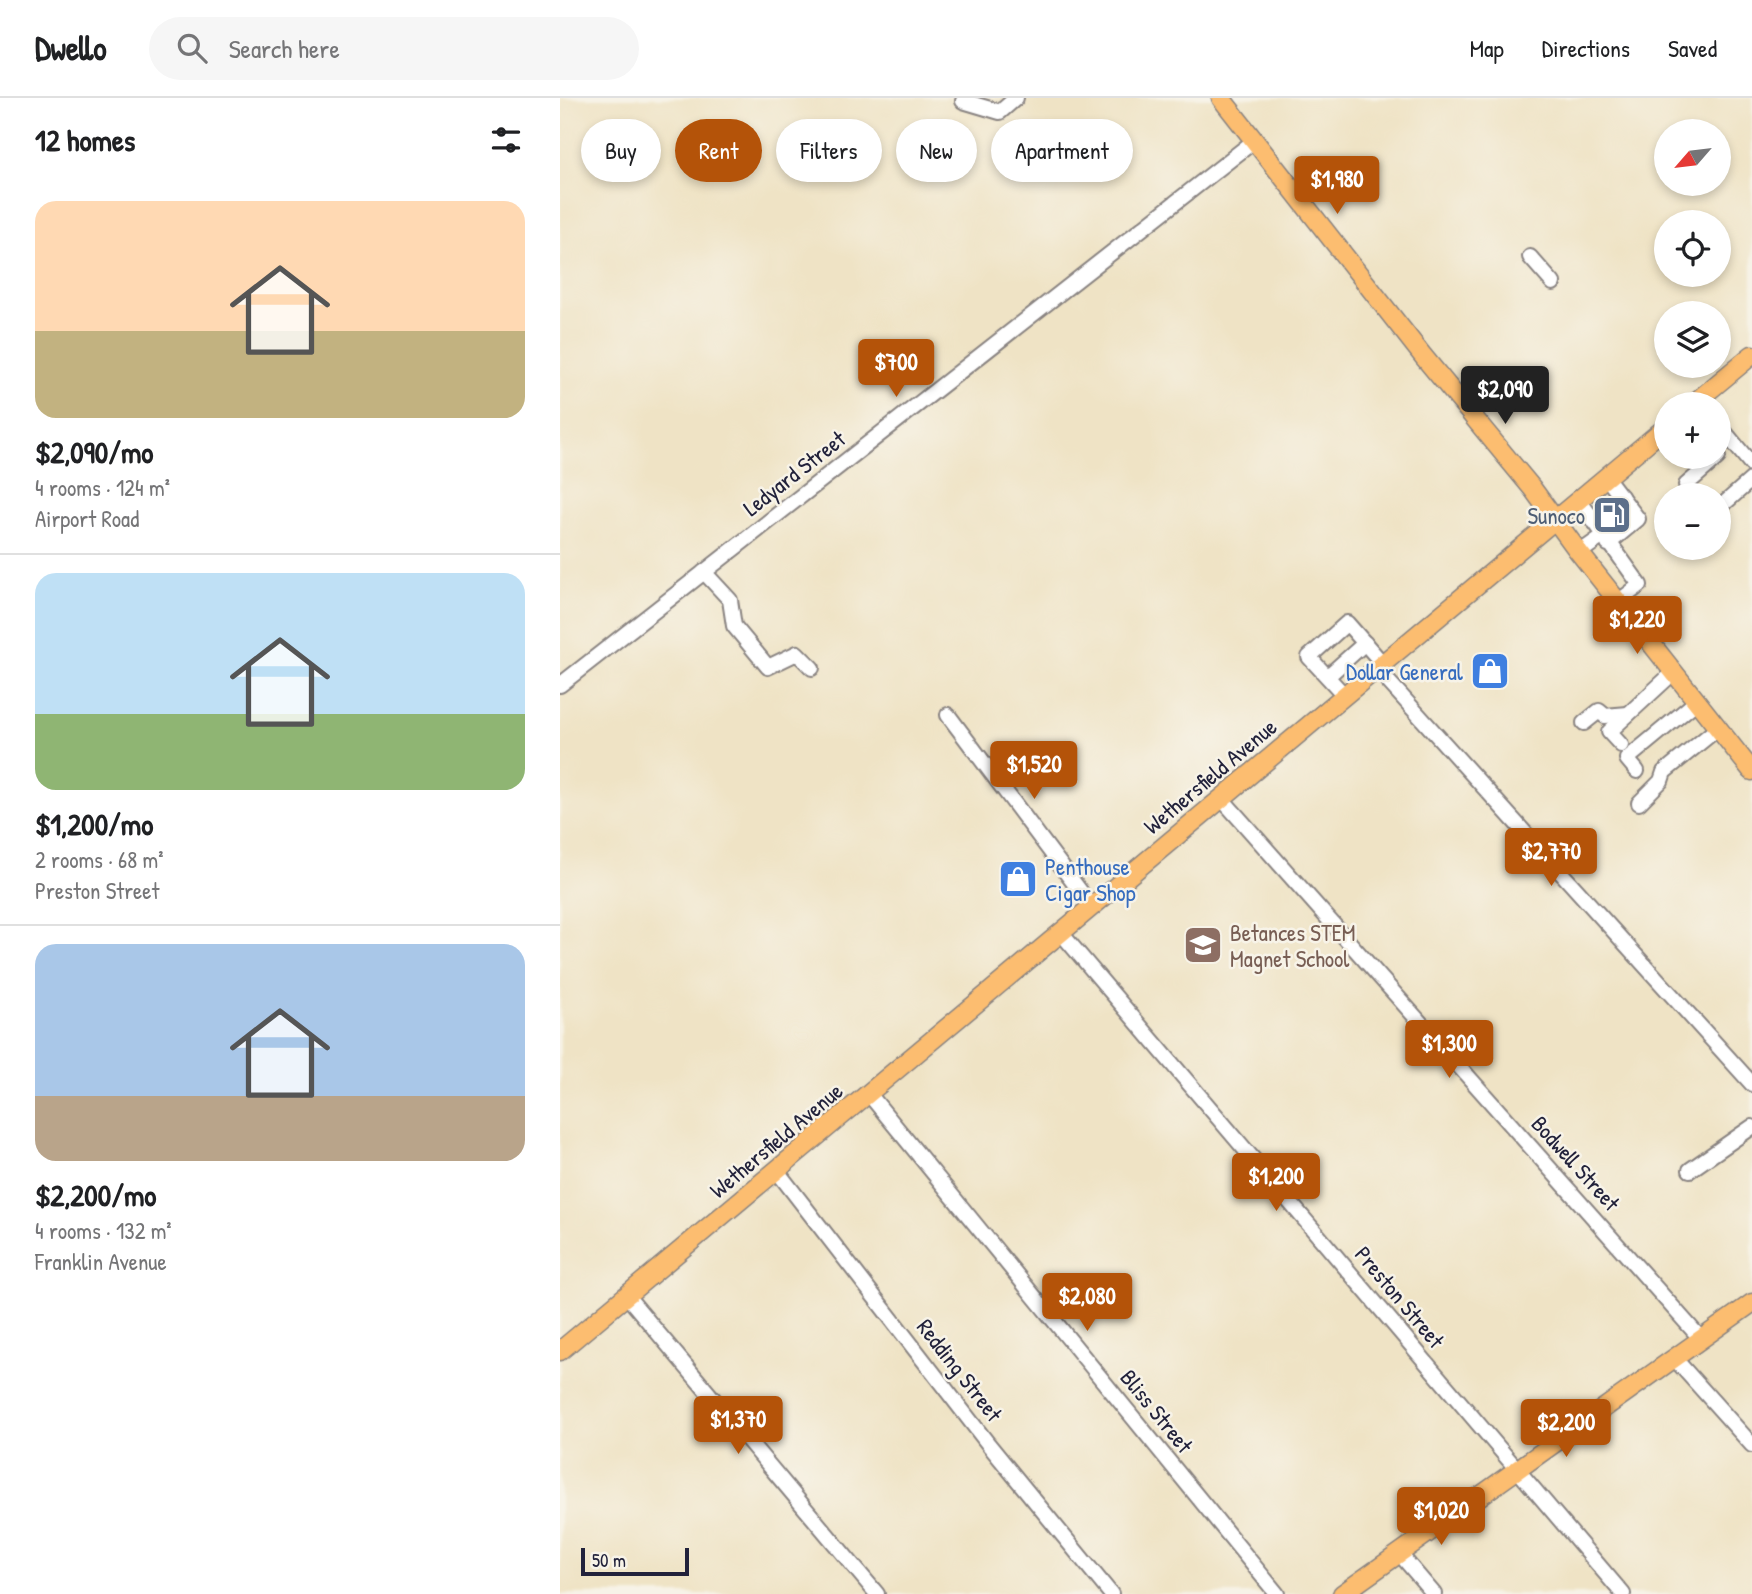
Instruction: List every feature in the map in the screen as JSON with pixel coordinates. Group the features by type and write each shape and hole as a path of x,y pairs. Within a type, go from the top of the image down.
{"main road":[{"path":"1221,98 1409,339 1532,488 1579,553 1752,771"},
{"path":"1710,392 1752,355"},
{"name":"Wethersfield Avenue","path":"560,1351 1654,437"},
{"path":"1342,1594 1752,1303"}],"street":[{"path":"962,102 1000,112 1016,98"},
{"name":"Ledyard Street","path":"560,685 1254,141"},
{"path":"1530,257 1553,283"},
{"path":"1731,440 1752,465"},
{"path":"1688,483 1704,469"},
{"path":"1579,553 1638,519 1606,477"},
{"path":"1731,498 1752,479"},
{"path":"1592,520 1621,496"},
{"path":"1578,500 1640,585 1618,602"},
{"path":"704,572 730,600 734,626 768,667 797,653 812,668"},
{"path":"1345,696 1309,657 1347,622 1380,666 1752,1084"},
{"path":"1328,676 1365,643"},
{"path":"1621,745 1609,732 1674,672"},
{"path":"1637,771 1627,759 1697,701"},
{"path":"1584,723 1599,710 1605,716 1628,714"},
{"path":"948,715 1092,907"},
{"path":"1639,803 1661,781 1664,772 1718,728"},
{"name":"Bodwell Street","path":"1222,799 1701,1339"},
{"name":"Preston Street","path":"1061,933 1623,1594"},
{"name":"Bliss Street","path":"869,1094 1277,1594"},
{"path":"1690,1170 1752,1127"},
{"name":"Redding Street","path":"777,1171 989,1445 1111,1594"},
{"path":"627,1296 877,1594"},
{"path":"1674,1358 1752,1445"},
{"path":"1399,1553 1434,1594"}],"place":[{"name":"Sunoco","path":"1612,515"},
{"name":"Dollar General","path":"1490,671"},
{"name":"Penthouse Cigar Shop","path":"1018,879"},
{"name":"Betances STEM Magnet School","path":"1203,945"}]}
